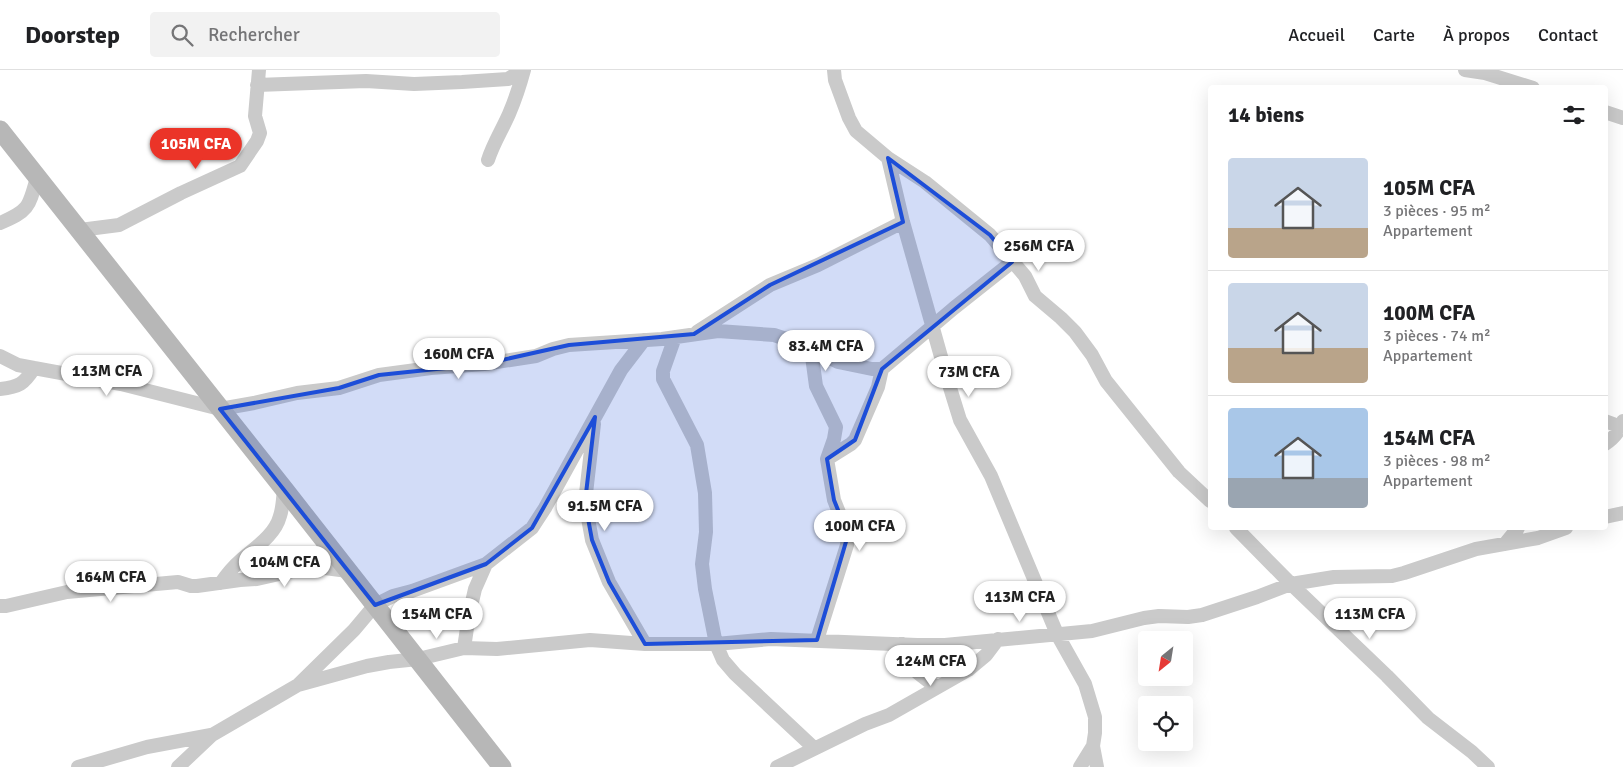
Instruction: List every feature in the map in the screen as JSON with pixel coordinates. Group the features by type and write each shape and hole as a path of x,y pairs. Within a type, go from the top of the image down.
{"main road":[{"path":"2,134 80,230 502,767"}],"street":[{"path":"80,230 119,225 181,193 240,166 257,141 260,133 255,116 259,70"},
{"path":"257,85 366,81 423,84 508,79 523,70"},
{"path":"488,160 492,146 508,116 519,89 523,70"},
{"path":"834,70 835,80 849,118 856,131 888,158 925,182 990,235 1025,276 1035,296 1075,332 1092,355 1106,380 1179,472 1208,499"},
{"path":"1465,70 1485,73 1523,85"},
{"path":"508,79 519,89"},
{"path":"1608,113 1623,118"},
{"path":"888,158 903,222 960,420 991,476 1057,634 1085,684 1095,717 1094,746 1097,767"},
{"path":"0,223 18,216 27,208 31,201 37,177"},
{"path":"694,334 770,285 818,265 903,222"},
{"path":"827,459 855,440 878,387 882,369 933,325 1012,262"},
{"path":"0,356 18,365 121,384 220,409 297,393 340,388 379,375 431,368 484,364 536,356 553,349 569,346 675,337 718,331 774,335 838,362 872,369 882,369"},
{"path":"675,337 663,371 664,379 697,445 705,493 706,532 702,564 716,644 723,660 735,674 814,748"},
{"path":"178,767 212,735 298,684 354,630 375,605 393,596 486,564 532,528 621,370 644,340"},
{"path":"811,349 816,386 836,428 827,459 834,500 848,535 847,546 816,640"},
{"path":"0,389 14,388 26,381 34,368"},
{"path":"595,415 586,502 592,540 609,582 645,644"},
{"path":"1608,422 1622,424 1608,442"},
{"path":"221,582 242,559 259,546 276,524 280,516 284,489"},
{"path":"1608,516 1623,513"},
{"path":"1238,530 1428,718 1488,767"},
{"path":"1505,544 1516,530"},
{"path":"298,684 367,666 418,659 464,648 497,649 590,640 645,644 716,644 771,639 945,645 1092,631 1144,618 1202,615 1291,584 1334,577 1404,574 1476,549 1538,538 1560,530"},
{"path":"464,648 475,589 486,564"},
{"path":"0,606 67,592 178,582 191,586 257,579 317,567 348,571"},
{"path":"777,767 865,724 889,715 968,670 986,655 998,640"},
{"path":"902,644 918,673 936,687"},
{"path":"916,698 918,673"},
{"path":"78,767 147,747 212,735"},
{"path":"1080,767 1094,746"}],"highlighted area":[{"path":"888,158 990,235 1012,262 882,369 855,440 827,459 834,500 848,535 817,640 645,644 609,582 592,540 585,502 595,417 532,528 486,564 375,605 220,409 339,388 379,375 484,364 569,345 694,334 770,285 903,222"}]}
